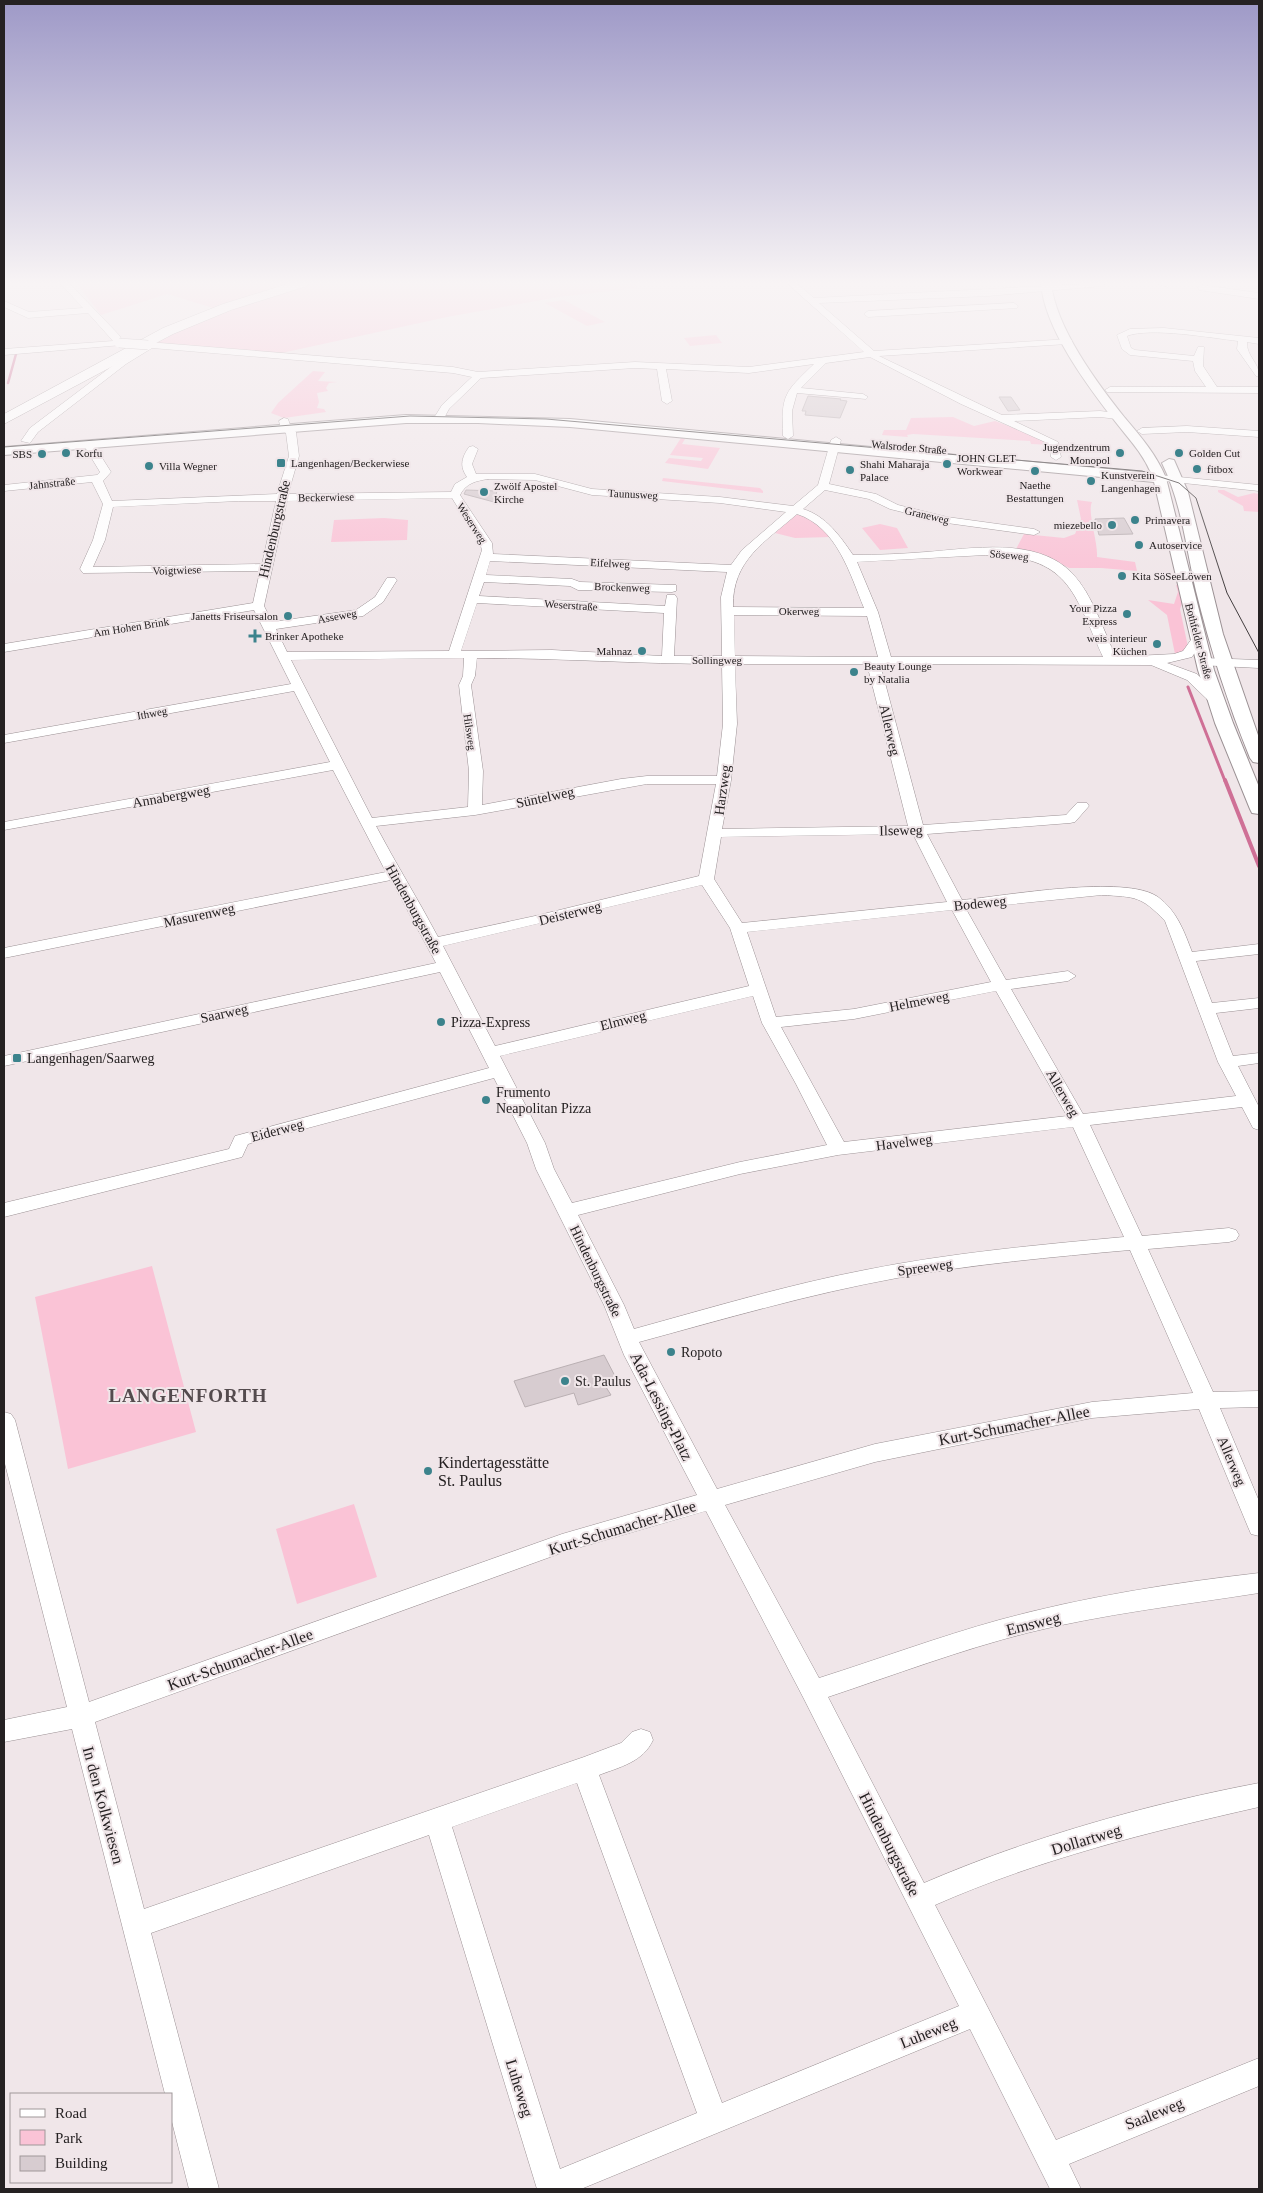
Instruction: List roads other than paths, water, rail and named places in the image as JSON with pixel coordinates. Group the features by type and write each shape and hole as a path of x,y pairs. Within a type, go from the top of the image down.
{"highway":[{"path":"4,409 21,403 55,385"},
{"path":"4,420 68,385"}],"main road":[{"name":"Bothfelder Straße","path":"1097,385 1117,416 1148,454 1157,473 1197,640 1216,700 1259,809"},
{"path":"1107,385 1175,475"},
{"name":"Walsroder Straße","path":"4,443 440,414 526,413 788,436 834,444 1056,457 1157,473"},
{"name":"Walsroder Straße","path":"440,414 834,444 1157,473"},
{"name":"Walsroder Straße","path":"4,450 285,425"},
{"name":"Bothfelder Straße","path":"1175,475 1223,662 1259,758"}],"street":[{"path":"26,441 34,430 92,385"},
{"path":"440,414 471,385"},
{"path":"664,385 667,401"},
{"path":"788,436 788,411 793,390 798,385"},
{"path":"931,385 1054,442 1056,457"},
{"path":"1210,385 1213,390"},
{"path":"793,390 863,397"},
{"path":"1110,390 1259,390"},
{"path":"1002,418 1100,414 1117,416"},
{"name":"Hindenburgstraße","path":"285,425 282,432 288,472 258,606 300,686 304,701 367,823 395,875 403,884 536,1143 545,1169 628,1338"},
{"path":"1142,431 1187,430 1259,434"},
{"path":"88,444 106,472 97,481 108,504"},
{"path":"823,486 834,444"},
{"path":"473,450 466,465 468,473 473,478"},
{"name":"Walsroder Straße","path":"1157,473 1259,488"},
{"name":"Taunusweg","path":"473,478 488,476 535,477 592,492 720,500 795,510"},
{"name":"Jahnstraße","path":"4,488 99,478"},
{"name":"Weserweg","path":"454,654 487,556 486,543 455,495 459,486 473,478"},
{"name":"Harzweg","path":"706,879 724,780 730,724 727,611 729,584 734,569 756,542 823,486"},
{"name":"Graneweg","path":"823,486 872,496 894,507 946,520 1034,532"},
{"name":"Beckerwiese","path":"108,504 455,495"},
{"name":"Voigtwiese","path":"108,504 99,540 86,569 87,571 266,567"},
{"name":"Allerweg","path":"795,510 812,515 834,536 850,559 872,612 879,661 909,810 1001,985 1080,1121 1207,1401 1259,1527"},
{"name":"Söseweg","path":"850,559 993,552 1018,554 1042,560 1056,567 1073,582 1111,660"},
{"name":"Eifelweg","path":"487,556 734,569"},
{"path":"668,660 669,610 676,566"},
{"name":"Brockenweg","path":"480,578 572,583 578,586 672,588"},
{"name":"Asseweg","path":"269,626 359,613 379,599 391,580"},
{"name":"Weserstraße","path":"472,599 669,610"},
{"name":"Am Hohen Brink","path":"4,648 258,606"},
{"name":"Okerweg","path":"727,611 872,612"},
{"name":"Sollingweg","path":"284,656 552,654 668,660 1150,660 1175,658 1188,654 1197,640"},
{"name":"Hilsweg","path":"471,654 469,676 465,685 476,771 475,811"},
{"name":"Sollingweg","path":"1150,660 1192,677 1216,700"},
{"path":"1204,662 1259,664"},
{"name":"Ithweg","path":"4,739 300,686"},
{"name":"Annabergweg","path":"4,826 338,765"},
{"name":"Süntelweg","path":"367,823 475,811 621,783 654,780 724,780"},
{"name":"Ilseweg","path":"715,833 919,830 1070,819 1082,806"},
{"name":"Masurenweg","path":"4,953 395,875"},
{"path":"706,879 738,928 770,1023 806,1084 838,1149"},
{"name":"Deisterweg","path":"433,942 535,922 706,879"},
{"name":"Bodeweg","path":"738,928 1102,890 1122,890 1140,894 1164,910 1172,920 1227,1062 1259,1124"},
{"path":"1186,957 1259,949"},
{"name":"Saarweg","path":"4,1061 445,966"},
{"name":"Helmeweg","path":"770,1023 854,1014 1001,985 1068,976"},
{"name":"Elmweg","path":"490,1053 727,995 758,990"},
{"path":"1206,1009 1259,1003"},
{"path":"1227,1062 1259,1058"},
{"name":"Eiderweg","path":"4,1210 236,1154 241,1140 499,1071"},
{"name":"Havelweg","path":"566,1211 730,1170 838,1149 1246,1101"},
{"name":"Spreeweg","path":"628,1338 791,1294 898,1271 1006,1255 1229,1235"},
{"name":"Ada-Lessing-Platz","path":"628,1338 634,1355 711,1500"},
{"name":"Kurt-Schumacher-Allee","path":"4,1731 80,1716 562,1543 875,1453 1092,1410 1167,1402 1259,1399"},
{"name":"In den Kolkwiesen","path":"4,1420 80,1716 137,1925 204,2189"},
{"name":"Hindenburgstraße","path":"711,1500 813,1691 1066,2189"},
{"name":"Emsweg","path":"813,1691 923,1654 1026,1623 1098,1608 1259,1583"},
{"path":"137,1925 584,1769 630,1751 641,1740"},
{"path":"584,1769 714,2119"},
{"name":"Dollartweg","path":"918,1899 994,1868 1072,1842 1160,1817 1259,1794"},
{"name":"Luheweg","path":"438,1820 551,2187 976,2012"},
{"name":"Saaleweg","path":"1050,2157 1139,2119 1259,2072"}],"waterway":[{"path":"1188,687 1225,781"},
{"path":"1225,780 1259,866"}],"tram line":[{"path":"4,447 410,416 546,419 1142,471 1179,483 1196,498 1227,593 1259,653"}],"place":[{"name":"Korfu","path":"66,453"},
{"name":"Jugendzentrum Monopol","path":"1120,453"},
{"name":"Golden Cut","path":"1179,453"},
{"name":"SBS","path":"42,454"},
{"name":"Langenhagen/Beckerwiese","path":"281,463"},
{"name":"JOHN GLET Workwear","path":"947,464"},
{"name":"Villa Wegner","path":"149,466"},
{"name":"fitbox","path":"1197,469"},
{"name":"Shahi Maharaja Palace","path":"850,470"},
{"name":"Naethe Bestattungen","path":"1035,471"},
{"name":"Kunstverein Langenhagen","path":"1091,481"},
{"name":"Zwölf Apostel Kirche","path":"484,492"},
{"name":"Primavera","path":"1135,520"},
{"name":"miezebello","path":"1112,525"},
{"name":"Autoservice","path":"1139,545"},
{"name":"Kita SöSeeLöwen","path":"1122,576"},
{"name":"Your Pizza Express","path":"1127,614"},
{"name":"Janetts Friseursalon","path":"288,616"},
{"name":"Brinker Apotheke","path":"255,636"},
{"name":"weis interieur Küchen","path":"1157,644"},
{"name":"Mahnaz","path":"642,651"},
{"name":"Beauty Lounge by Natalia","path":"854,672"},
{"name":"Pizza-Express","path":"441,1022"},
{"name":"Langenhagen/Saarweg","path":"17,1058"},
{"name":"Frumento Neapolitan Pizza","path":"486,1100"},
{"name":"Ropoto","path":"671,1352"},
{"name":"St. Paulus","path":"565,1381"},
{"name":"Kindertagesstätte St. Paulus","path":"428,1471"}],"district":[{"name":"LANGENFORTH","path":"188,1395"}]}
